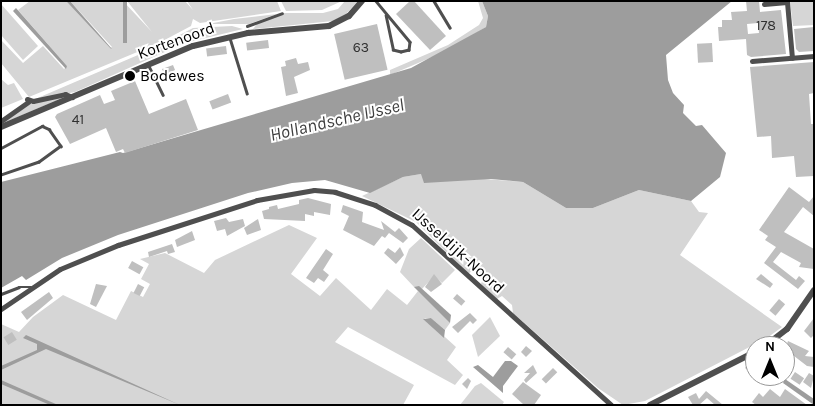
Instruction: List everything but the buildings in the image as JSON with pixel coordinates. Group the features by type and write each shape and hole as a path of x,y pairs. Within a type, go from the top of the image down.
{"street":[{"name":"Kortenoord","path":"1,128 193,46 229,36 329,26 349,16 362,1"},
{"path":"764,4 786,2 792,58"},
{"path":"752,62 814,56"},
{"path":"1,121 28,100 65,94 72,97"},
{"name":"IJsseldijk-Noord","path":"1,310 32,287 88,256 237,205 297,192 335,192 375,205 412,225 611,405"},
{"path":"778,336 787,329 814,290"},
{"path":"650,405 745,357"}],"lane":[{"path":"376,1 386,16 410,42 409,50 401,52 393,50 386,16"},
{"path":"434,1 450,28"},
{"path":"247,26 282,12"},
{"path":"229,36 247,93"},
{"path":"148,64 162,95"},
{"path":"1,148 42,126 50,129 61,146 39,162 1,175"},
{"name":"IJsseldijk-Noord","path":"1,294 19,287 32,287"}],"shaded area":[{"path":"30,1 66,1 110,48 112,47 70,1 123,1 152,32 127,1 185,1 193,10 187,1 277,1 281,11 200,23 193,19 191,26 159,43 29,97 1,63 1,40 23,63 43,46 64,69 67,66 18,10"},
{"path":"281,1 342,1 322,10 286,11"},
{"path":"345,1 358,1 346,14 333,21 253,29 258,23 284,13 323,13 338,9"},
{"path":"478,1 482,1 488,16 486,27 444,52 390,75 390,70 448,45 479,25 483,18"},
{"path":"790,1 814,1 814,25 793,26"},
{"path":"1,4 38,46 23,60 1,35"},
{"path":"277,14 249,24 208,24 234,19"},
{"path":"232,26 243,29 185,43 75,92 33,100 159,46 193,28"},
{"path":"1,79 8,85 14,83 23,99 1,108"},
{"path":"67,96 1,124 30,104"},
{"path":"421,174 523,182 566,208 593,208 639,190 691,201 699,212 708,213 680,255 782,327 770,336 745,336 745,349 645,401 623,405 598,388 513,313 512,305 502,296 497,299 481,284 483,278 473,270 468,274 416,222 362,196 403,177"},
{"path":"289,225 317,238 291,274 320,296 336,278 371,310 387,289 407,305 418,291 447,316 450,323 445,330 431,318 424,318 456,347 447,360 463,375 455,385 348,327 335,342 414,385 403,405 1,405 1,324 19,332 33,317 63,295 116,320 131,291 143,297 150,284 141,279 149,264 140,259 165,253 204,273 215,260"},
{"path":"421,238 455,270 442,283 434,276 422,289 414,287 400,272 409,249"},
{"path":"490,317 500,336 478,357 472,335"},
{"path":"481,383 504,402 502,405 460,405 475,386"}],"water":[{"path":"66,1 70,1 112,49 110,48"},
{"path":"123,1 127,1 127,43 123,43"},
{"name":"Hollandsche IJssel","path":"482,1 732,1 666,55 668,80 673,93 684,105 683,113 696,126 702,125 726,153 720,177 691,201 639,190 593,208 566,208 523,182 491,179 424,183 421,174 403,177 370,193 325,180 292,183 248,193 118,235 62,258 26,280 22,276 1,288 1,182 120,152 123,153 411,68 486,27 488,16"},
{"path":"16,8 67,66 66,69 13,11"},
{"path":"419,286 451,315 450,323 414,287"},
{"path":"431,318 445,330 444,338 423,319"},
{"path":"26,335 180,405 46,349 1,370 1,366 37,350 37,344 23,338"},
{"path":"505,361 511,361 518,366 503,386 503,393 473,367 478,365 493,377"},
{"path":"1,380 58,405 50,405 1,384"},
{"path":"787,386 795,386 814,399 814,405"}],"place":[{"name":"Bodewes","path":"130,76"}]}
